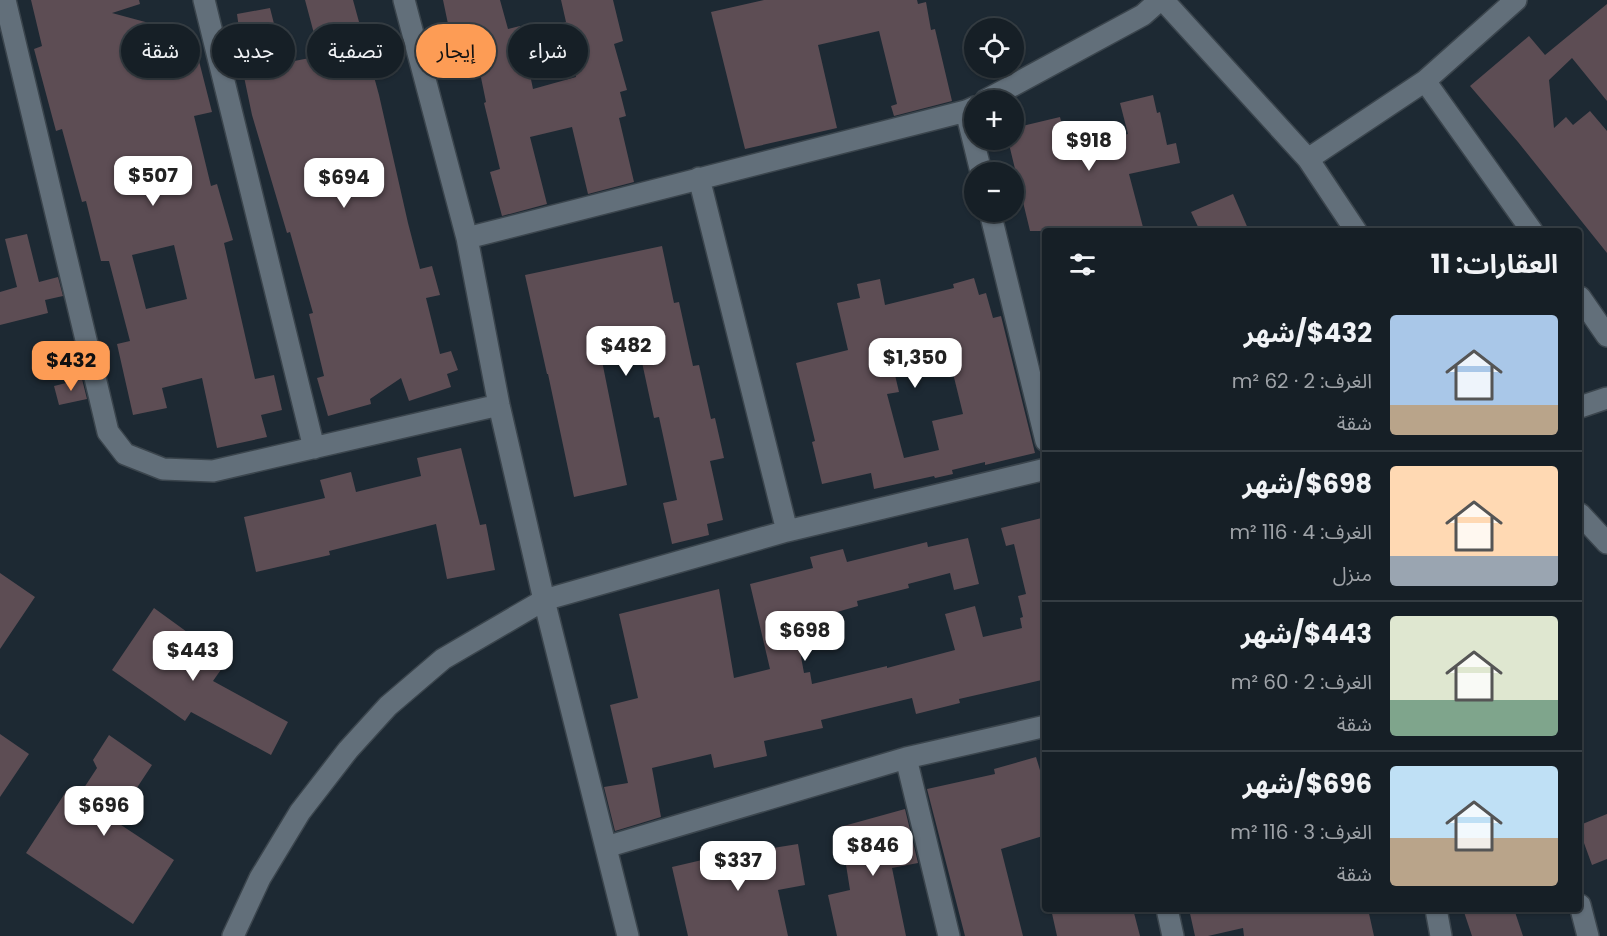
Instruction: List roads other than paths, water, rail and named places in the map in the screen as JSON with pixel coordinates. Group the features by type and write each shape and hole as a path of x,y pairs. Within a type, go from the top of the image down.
{"street":[{"path":"5,0 108,432 125,454 163,469 213,471 499,405"},
{"path":"204,0 314,448"},
{"path":"404,0 467,238 499,405 544,600 628,936"},
{"path":"1004,90 1143,15 1161,0 1308,159 1354,228"},
{"path":"1308,159 1425,81 1516,0"},
{"path":"1425,81 1530,228"},
{"path":"467,238 964,111"},
{"path":"699,178 787,531"},
{"path":"992,222 1042,425"},
{"path":"1582,300 1607,336"},
{"path":"1582,405 1607,398"},
{"path":"233,936 260,878 300,812 348,750 388,706 443,659 544,600 787,531 1042,470"},
{"path":"1582,516 1607,543"},
{"path":"606,846 906,758 1042,727"},
{"path":"906,758 949,936"},
{"path":"1168,912 1173,936"},
{"path":"1437,912 1441,936"},
{"path":"1582,912 1588,936"}]}
